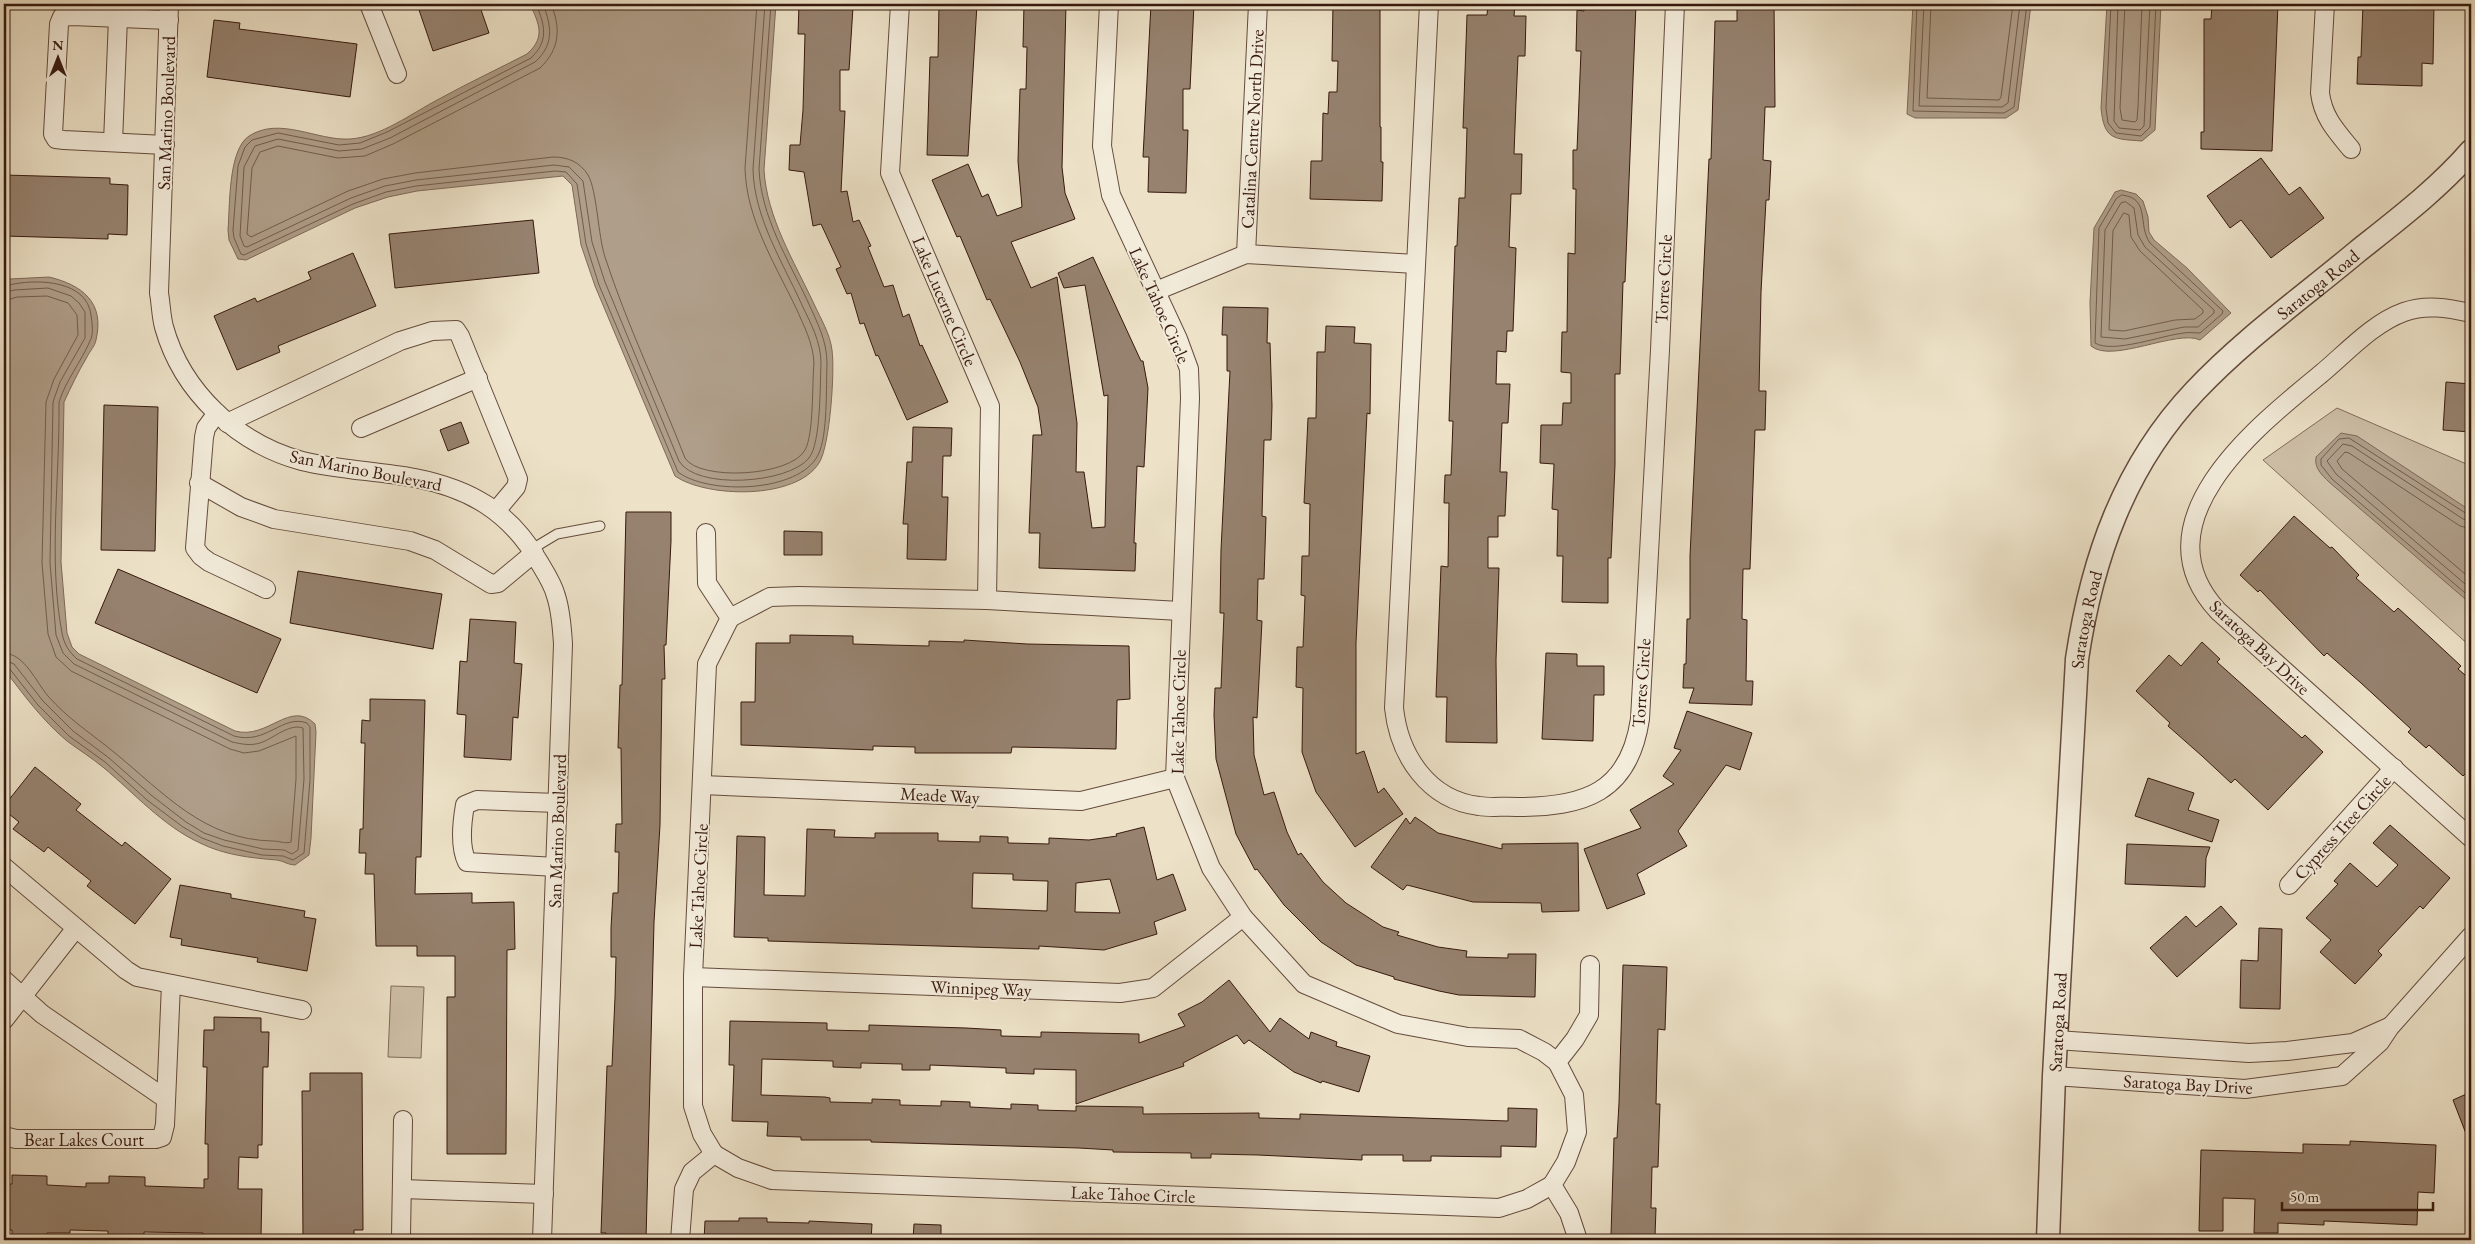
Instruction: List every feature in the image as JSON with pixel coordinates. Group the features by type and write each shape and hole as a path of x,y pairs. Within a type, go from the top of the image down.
{"street":[{"path":"366,4 397,74"},
{"name":"Lake Lucerne Circle","path":"900,4 890,173 990,406 986,600"},
{"name":"Lake Tahoe Circle","path":"730,618 707,664 693,977 693,1106 702,1134 714,1154 738,1168 772,1180 1499,1208 1527,1199 1552,1185 1566,1162 1577,1132 1574,1095 1557,1062 1544,1052 1519,1039 1468,1037 1398,1024 1304,984 1243,917 1211,868 1175,778 1180,611 1190,398 1189,369 1178,339 1111,195 1102,146 1109,4"},
{"name":"Catalina Centre North Drive","path":"1246,254 1258,4"},
{"name":"Torres Circle","path":"1429,4 1394,708 1396,728 1402,747 1412,764 1425,780 1441,792 1459,801 1478,806 1566,805 1591,795 1618,775 1630,758 1637,739 1640,718 1660,350 1675,4"},
{"path":"2325,4 2320,93 2322,108 2328,121 2351,149"},
{"path":"165,145 64,140 56,138 53,134 58,24 62,18 72,16 118,18 169,12"},
{"name":"San Marino Boulevard","path":"169,12 159,278 164,327 186,377 222,418 246,437 272,450 303,461 416,478 473,496 508,521 533,551 556,594 561,618 563,644 542,1240"},
{"path":"113,142 118,18"},
{"name":"Saratoga Road","path":"2048,1240 2054,1076 2077,659 2084,608 2098,557 2117,508 2133,477 2161,433 2194,392 2231,356 2421,200 2471,151"},
{"path":"1156,291 1246,254 1416,264"},
{"name":"Saratoga Bay Drive","path":"2471,313 2432,307 2405,312 2378,326 2273,413 2250,436 2229,460 2201,501 2190,529 2190,559 2200,588 2208,600 2471,838"},
{"path":"266,589 209,562 195,548 199,483 206,428 222,418 400,341 445,328 456,330 460,336 518,479 516,487 496,511"},
{"path":"361,428 478,378"},
{"path":"199,483 242,507 274,518 310,526 410,541 434,550 491,584 498,583 533,551"},
{"path":"706,533 707,583 730,618 770,597 986,600 1180,611"},
{"name":"Cypress Tree Circle","path":"2289,885 2394,768"},
{"name":"Meade Way","path":"702,785 1081,802 1175,778"},
{"path":"556,867 467,862 462,850 465,805 477,800 558,803"},
{"path":"4,867 126,970 137,977 302,1010"},
{"name":"Winnipeg Way","path":"693,977 1120,994 1153,988 1243,917"},
{"path":"4,1020 76,928"},
{"name":"Saratoga Bay Drive","path":"2054,1076 2245,1090 2342,1076 2380,1042 2390,1027 2471,936"},
{"path":"1557,1062 1575,1039 1589,1014 1590,965"},
{"path":"4,980 42,1014 166,1099"},
{"name":"Bear Lakes Court","path":"4,1136 16,1139 156,1139 165,1132 171,984"},
{"name":"Saratoga Bay Drive","path":"2056,1040 2249,1053 2287,1051 2353,1043 2390,1027"},
{"path":"403,1120 401,1236 403,1240"},
{"path":"680,1240 684,1189 692,1172 714,1154"},
{"path":"1552,1185 1570,1212 1578,1240"},
{"path":"402,1189 544,1194"}],"lane":[{"path":"533,551 557,534 600,526"}],"shaded area":[{"path":"2337,408 2471,466 2471,647 2263,460"},
{"path":"391,986 424,987 421,1058 388,1057"}],"water":[{"path":"530,4 776,4 764,170 766,188 770,205 783,239 827,332 833,360 831,408 826,441 819,463 808,475 791,484 750,492 708,488 689,483 675,476 595,286 581,245 572,185 563,176 417,191 388,197 355,208 246,260 238,259 229,240 228,230 231,179 237,153 242,143 249,136 261,130 273,128 337,139 350,139 373,134 396,124 450,93 527,54 537,42 539,36 538,24"},
{"path":"1913,4 2031,4 2018,110 2006,118 1915,118 1907,114"},
{"path":"2107,4 2161,4 2155,130 2142,141 2124,140 2112,136 2102,119"},
{"path":"2121,190 2136,194 2143,201 2148,217 2149,232 2154,240 2187,268 2231,313 2200,340 2190,338 2176,339 2114,351 2101,350 2091,346 2090,302 2094,228 2115,192"},
{"path":"49,277 72,285 88,297 94,305 98,327 95,344 64,402 61,562 67,633 72,647 79,654 235,731 247,732 258,730 297,716 306,717 315,724 309,855 295,865 218,850 186,836 174,828 104,768 58,733 33,706 4,669 4,283 10,279"},
{"path":"2341,433 2357,436 2471,511 2471,604 2321,474 2316,465 2316,457"}],"building":[{"path":"417,4 479,4 489,33 433,51"},
{"path":"939,4 977,4 968,156 927,155 930,57 938,57"},
{"path":"1024,4 1066,4 1062,167 1065,193 1075,219 1011,242 1031,288 1057,277 1077,423 1076,472 1084,472 1092,528 1105,527 1108,395 1104,396 1085,285 1064,288 1058,273 1093,257 1141,361 1143,361 1148,388 1144,467 1137,466 1134,543 1136,543 1135,571 1039,568 1040,533 1029,533 1033,435 1042,435 1038,407 1020,362 990,299 987,300 960,236 957,237 932,180 968,164 982,197 988,194 997,216 1022,207 1018,161 1020,89 1026,89 1027,47 1023,47"},
{"path":"1151,4 1194,4 1190,89 1183,89 1183,130 1188,130 1186,193 1148,192 1149,157 1143,157"},
{"path":"1333,4 1380,4 1382,201 1310,199 1311,161 1322,161 1323,113 1328,114 1329,92 1337,92 1338,61 1332,61"},
{"path":"1488,4 1515,4 1514,16 1526,16 1525,56 1518,56 1514,154 1522,154 1521,194 1511,194 1509,247 1516,248 1513,331 1507,331 1506,352 1497,351 1496,384 1510,384 1508,423 1502,423 1500,472 1507,472 1505,516 1498,516 1498,537 1488,537 1488,568 1499,568 1496,660 1497,743 1446,742 1447,697 1436,697 1441,566 1448,567 1449,503 1444,503 1445,475 1451,475 1453,421 1449,421 1455,246 1457,246 1459,198 1465,198 1467,128 1463,128 1467,15 1487,15"},
{"path":"1584,4 1636,4 1620,374 1615,374 1615,465 1611,558 1608,558 1608,603 1562,602 1563,556 1557,556 1558,510 1552,509 1554,464 1540,463 1541,425 1562,425 1563,403 1571,403 1571,373 1561,372 1562,332 1567,332 1568,253 1575,254 1576,189 1573,189 1573,150 1577,150 1581,51 1576,51 1577,10 1584,11"},
{"path":"1737,4 1774,4 1775,107 1765,107 1763,160 1771,161 1769,200 1766,200 1761,292 1759,391 1766,391 1765,430 1755,430 1750,569 1743,569 1742,619 1747,620 1746,681 1753,681 1752,705 1689,703 1694,688 1683,688 1684,664 1686,664 1687,619 1690,619 1690,556 1709,159 1711,159 1715,21 1737,21"},
{"path":"2212,4 2278,4 2272,151 2201,149 2201,132 2204,132 2204,19 2211,19"},
{"path":"2363,4 2434,4 2433,64 2422,63 2422,86 2357,84 2358,57 2361,57"},
{"path":"799,5 853,7 849,70 840,70 840,111 845,111 841,192 847,191 853,222 859,220 871,246 868,247 884,287 893,285 903,317 909,314 920,346 922,345 948,402 907,420 878,355 876,356 864,323 860,324 851,293 847,294 836,269 841,267 821,224 813,226 804,172 789,170 790,145 800,145 803,110 805,34 798,34"},
{"path":"214,20 240,23 239,29 357,44 350,97 207,77"},
{"path":"2261,158 2289,195 2300,187 2324,218 2271,258 2241,220 2230,228 2207,196"},
{"path":"4,175 110,178 110,184 128,185 127,235 108,234 108,239 4,236"},
{"path":"533,220 539,273 395,288 389,234"},
{"path":"353,253 376,306 278,346 280,352 237,370 214,316 255,298 257,302 311,279 308,272"},
{"path":"1223,307 1268,308 1267,343 1270,343 1271,440 1264,440 1262,516 1266,517 1264,579 1258,579 1257,620 1262,621 1257,718 1253,717 1254,755 1264,795 1274,792 1287,832 1298,855 1301,853 1323,882 1346,903 1383,927 1399,932 1397,935 1438,947 1467,951 1466,957 1508,958 1508,954 1536,954 1535,997 1459,995 1394,979 1394,977 1356,965 1321,942 1284,905 1257,869 1255,870 1236,834 1216,759 1214,715 1215,688 1221,688 1224,613 1220,613 1221,550 1230,371 1227,371 1227,335 1222,335"},
{"path":"1326,326 1355,327 1354,343 1371,344 1370,414 1367,413 1356,643 1356,754 1364,751 1378,793 1384,788 1403,814 1355,847 1316,792 1302,752 1303,688 1296,687 1297,647 1303,647 1305,596 1301,595 1302,556 1309,556 1310,504 1304,503 1308,418 1316,418 1317,352 1325,352"},
{"path":"2446,382 2471,384 2471,432 2443,430"},
{"path":"104,405 158,407 155,551 101,550"},
{"path":"461,422 469,443 448,451 440,430"},
{"path":"913,427 952,428 951,456 943,456 942,497 948,497 946,560 907,559 908,524 903,524 907,462 912,462"},
{"path":"626,512 671,512 671,541 666,645 664,645 665,679 662,679 660,825 654,922 646,1240 606,1240 606,1233 601,1233 607,1066 612,1066 615,997 616,957 611,957 611,928 613,893 618,893 619,852 615,852 616,824 622,824 621,748 618,748 620,685 622,685"},
{"path":"2294,516 2330,548 2332,547 2359,575 2356,578 2394,612 2398,608 2432,639 2461,666 2458,669 2471,680 2471,768 2463,776 2429,745 2426,748 2408,732 2411,729 2327,653 2324,656 2260,590 2258,592 2240,575"},
{"path":"784,531 822,532 822,555 784,555"},
{"path":"118,569 281,639 257,693 95,623"},
{"path":"298,571 442,594 433,649 290,623"},
{"path":"470,619 516,622 514,663 522,664 518,718 513,717 511,760 464,757 466,715 457,714 460,661 467,662"},
{"path":"790,635 853,636 853,644 929,646 929,641 964,642 964,640 1027,644 1129,646 1130,699 1117,700 1116,749 1012,747 1011,753 915,753 915,747 873,746 873,750 741,745 741,702 755,702 756,643 790,643"},
{"path":"2202,642 2220,659 2217,662 2302,738 2305,735 2323,752 2268,810 2235,779 2231,783 2168,726 2170,723 2136,691 2169,655 2181,666"},
{"path":"1546,653 1577,654 1577,666 1604,666 1604,695 1594,695 1593,741 1542,739"},
{"path":"370,699 425,700 421,857 416,857 415,894 472,893 472,903 514,902 515,949 507,950 506,1154 447,1154 447,997 455,997 455,956 417,956 417,946 376,946 374,874 365,874 366,853 359,853 360,829 363,829 365,743 361,743 362,720 370,721"},
{"path":"1687,711 1752,733 1740,770 1726,765 1678,831 1687,846 1637,874 1645,894 1607,909 1584,849 1641,828 1630,810 1674,784 1663,776 1681,750 1674,748"},
{"path":"35,767 81,804 76,810 122,846 125,842 171,879 135,924 87,886 91,881 48,847 44,852 13,829 19,822 4,810 4,806"},
{"path":"2148,778 2194,793 2188,810 2219,820 2212,842 2135,816"},
{"path":"1415,817 1438,833 1502,849 1502,844 1578,843 1579,911 1542,912 1541,903 1473,902 1407,885 1403,890 1371,867 1406,818 1410,824"},
{"path":"2390,825 2450,878 2423,909 2420,906 2378,951 2382,955 2355,984 2320,952 2331,940 2306,918 2338,884 2334,881 2350,863 2377,887 2398,865 2373,843"},
{"path":"1144,827 1157,880 1173,874 1186,910 1154,922 1157,934 1104,950 1039,946 1039,949 768,941 768,938 734,937 737,836 765,837 764,895 805,896 807,829 835,830 834,837 875,838 875,833 938,833 938,841 980,842 980,836 1008,837 1008,843 1049,844 1049,838 1089,840 1117,836 1116,834","holes":["973,873 1013,874 1013,880 1048,881 1047,911 972,908","1110,879 1120,913 1075,912 1076,883"]},
{"path":"2127,844 2210,847 2206,858 2205,887 2125,884"},
{"path":"180,885 231,894 231,898 305,911 304,917 316,919 307,971 257,962 258,958 181,945 182,939 170,937"},
{"path":"2221,906 2237,924 2177,977 2150,948 2186,916 2196,927"},
{"path":"2259,928 2282,929 2280,1009 2240,1008 2241,960 2258,961"},
{"path":"1623,965 1667,967 1665,1030 1658,1029 1656,1104 1660,1104 1658,1167 1652,1167 1651,1208 1656,1208 1655,1236 1611,1235 1614,1138 1617,1138 1619,1103"},
{"path":"1229,980 1270,1032 1280,1018 1309,1039 1311,1032 1337,1042 1336,1046 1370,1056 1359,1092 1322,1081 1321,1083 1294,1072 1249,1040 1244,1044 1237,1035 1183,1063 1184,1066 1076,1104 1076,1070 1034,1069 1034,1074 1006,1073 1006,1068 930,1065 930,1070 902,1070 902,1064 861,1063 861,1068 833,1067 833,1061 799,1060 762,1059 761,1095 825,1097 830,1098 830,1102 872,1103 872,1099 900,1100 900,1105 941,1106 941,1101 970,1102 970,1107 1011,1109 1011,1104 1038,1105 1038,1110 1076,1111 1076,1106 1143,1107 1143,1114 1259,1113 1259,1118 1300,1119 1300,1114 1508,1121 1508,1108 1537,1109 1536,1147 1501,1146 1501,1157 1431,1156 1431,1161 1403,1161 1403,1155 1362,1155 1362,1160 1211,1154 1211,1158 1191,1158 1191,1153 1113,1152 1113,1150 1079,1148 871,1142 871,1140 801,1140 801,1137 767,1136 768,1122 732,1121 734,1065 729,1065 730,1021 827,1023 827,1030 869,1031 869,1025 966,1028 1001,1030 1001,1036 1041,1037 1041,1032 1139,1034 1139,1043 1185,1026 1178,1014 1202,1002"},
{"path":"214,1017 261,1018 261,1032 269,1032 268,1067 263,1067 262,1145 258,1145 258,1158 239,1157 238,1189 262,1189 261,1236 238,1235 237,1240 203,1240 203,1233 144,1232 144,1240 108,1240 108,1231 70,1230 70,1233 47,1233 46,1240 12,1240 12,1230 4,1230 4,1184 12,1184 12,1175 47,1176 47,1185 86,1187 86,1183 109,1183 109,1176 145,1177 145,1186 204,1188 204,1179 208,1179 208,1144 205,1144 207,1067 203,1067 204,1030 214,1030"},
{"path":"310,1073 362,1073 363,1230 354,1230 354,1240 303,1240 302,1091 310,1091"},
{"path":"2471,1092 2471,1144 2470,1144 2453,1100"},
{"path":"2350,1141 2436,1145 2434,1193 2418,1192 2417,1225 2324,1221 2324,1225 2278,1223 2278,1233 2254,1233 2255,1199 2223,1198 2223,1231 2199,1231 2201,1150 2303,1153 2303,1144 2350,1145"},
{"path":"739,1218 767,1218 767,1222 809,1223 809,1221 872,1224 871,1240 704,1240 705,1221 739,1221"},
{"path":"914,1224 941,1225 941,1240 913,1240"}]}
